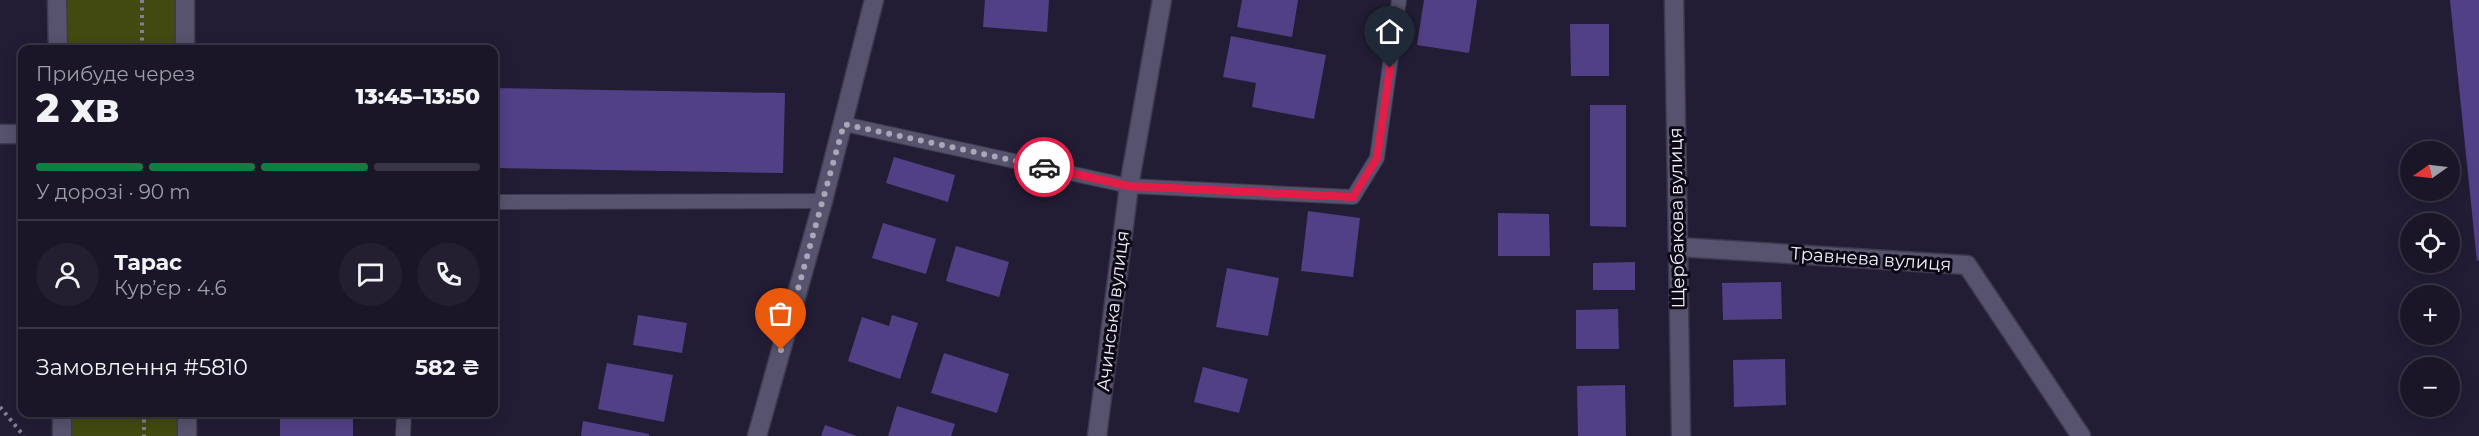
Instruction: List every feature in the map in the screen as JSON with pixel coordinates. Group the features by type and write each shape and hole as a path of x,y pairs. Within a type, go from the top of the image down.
{"street":[{"path":"57,0 58,45"},
{"path":"185,0 185,45"},
{"path":"757,436 824,201 874,0"},
{"name":"Ачинська вулиця","path":"1096,436 1129,186 1162,0"},
{"name":"Щербакова вулиця","path":"1674,0 1681,436"},
{"path":"0,134 18,134"},
{"name":"Травнева вулиця","path":"1678,247 1967,265 2081,436"},
{"path":"62,417 63,436"},
{"path":"187,417 187,436"}],"lane":[{"path":"844,124 1129,186 1353,197 1377,158 1399,0"},
{"path":"498,202 824,201"},
{"path":"403,436 404,417"}],"path":[{"path":"142,0 142,45"},
{"path":"0,407 24,436"},
{"path":"144,417 144,436"}],"green space":[{"path":"57,0 185,0 185,45 58,45"},
{"path":"62,417 187,417 187,436 62,436"}],"building":[{"path":"985,0 1049,0 1047,32 983,27"},
{"path":"1242,0 1298,0 1292,37 1237,27"},
{"path":"1424,0 1477,0 1469,53 1417,45"},
{"path":"2450,0 2479,0 2479,260 2477,261"},
{"path":"1570,24 1609,24 1609,76 1571,76"},
{"path":"1231,36 1326,55 1314,119 1252,107 1256,83 1223,77"},
{"path":"498,88 785,93 783,173 498,168"},
{"path":"1590,105 1626,105 1626,227 1590,226"},
{"path":"894,157 955,175 948,202 886,183"},
{"path":"1308,211 1360,218 1353,277 1301,271"},
{"path":"1498,213 1549,214 1550,256 1498,256"},
{"path":"883,223 936,239 926,274 872,258"},
{"path":"956,246 1009,262 999,297 946,281"},
{"path":"1635,262 1635,290 1593,290 1593,263"},
{"path":"1227,268 1279,278 1268,336 1216,327"},
{"path":"1781,282 1782,319 1723,320 1722,283"},
{"path":"1618,309 1619,349 1576,349 1576,310"},
{"path":"638,315 687,323 682,353 633,345"},
{"path":"892,315 918,323 900,379 848,361 862,317 889,326"},
{"path":"944,353 1009,374 997,413 931,393"},
{"path":"1785,359 1786,405 1734,407 1733,360"},
{"path":"607,363 673,375 664,422 598,409"},
{"path":"1203,367 1248,379 1239,413 1194,402"},
{"path":"1625,385 1626,436 1578,436 1577,386"},
{"path":"897,406 955,424 951,436 888,436"},
{"path":"280,417 353,417 353,436 280,436"},
{"path":"583,421 649,434 649,436 581,436"},
{"path":"825,425 857,436 821,436"}],"way so far":[{"path":"781,350 844,124 1044,167"}],"route":[{"path":"1044,167 1129,186 1353,197 1377,158 1390,68"}]}
